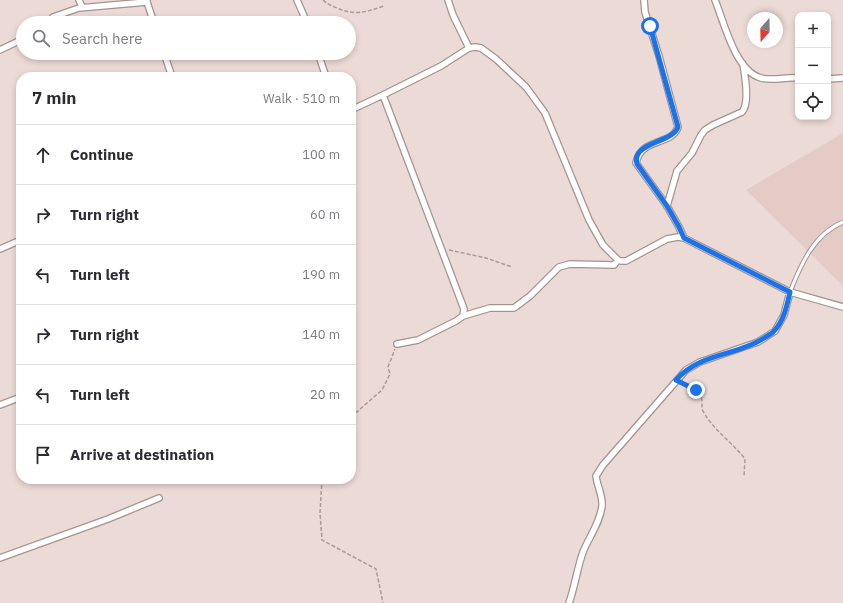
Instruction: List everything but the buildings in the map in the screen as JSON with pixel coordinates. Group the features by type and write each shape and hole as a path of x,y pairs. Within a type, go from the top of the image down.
{"street":[{"path":"80,0 82,8"},
{"path":"297,0 304,16"},
{"path":"448,0 453,15 469,48"},
{"path":"644,0 645,12 659,56 678,127 674,134 647,146 642,150 636,163 667,206 684,238"},
{"path":"715,0 736,54 753,74 761,78 770,79 795,78"},
{"path":"55,16 82,8 147,1 152,16"},
{"path":"0,50 16,42"},
{"path":"356,108 383,96 449,61 469,48 481,48 496,59 526,87 545,113 588,220 603,245 618,260 621,262 626,260 672,238 684,238 790,292 843,307"},
{"path":"166,60 170,72"},
{"path":"320,60 324,72"},
{"path":"667,206 677,171 692,153 701,135 705,130 713,125 742,112 745,108 746,100 743,64"},
{"path":"831,79 843,78"},
{"path":"383,96 464,309 463,316"},
{"path":"0,249 16,242"},
{"path":"397,344 418,340 463,316 490,308 514,308 530,296 559,267 570,264 614,266 618,260"},
{"path":"569,603 583,553 597,524 602,506 596,476 603,465 686,370 700,362 758,342 775,331 784,316 790,292"},
{"path":"0,405 16,399"},
{"path":"0,558 108,519 159,498"}],"lane":[{"path":"790,292 800,267 816,242 833,227 843,222"}],"path":[{"path":"323,0 339,9 355,13 367,12 384,6"},
{"path":"440,247 486,258 512,267"},
{"path":"356,413 382,390 390,374 388,367 397,344"},
{"path":"676,380 696,390 701,396 702,410 715,428 745,459 744,477"},
{"path":"322,484 320,513 322,540 376,569 384,603"}],"shaded area":[{"path":"843,133 843,286 746,190"}],"route":[{"path":"650,26 678,127 674,134 655,142 642,150 636,163 638,167 667,206 684,238 790,292 784,316 775,331 758,342 700,362 686,370 676,380 696,390"}]}
